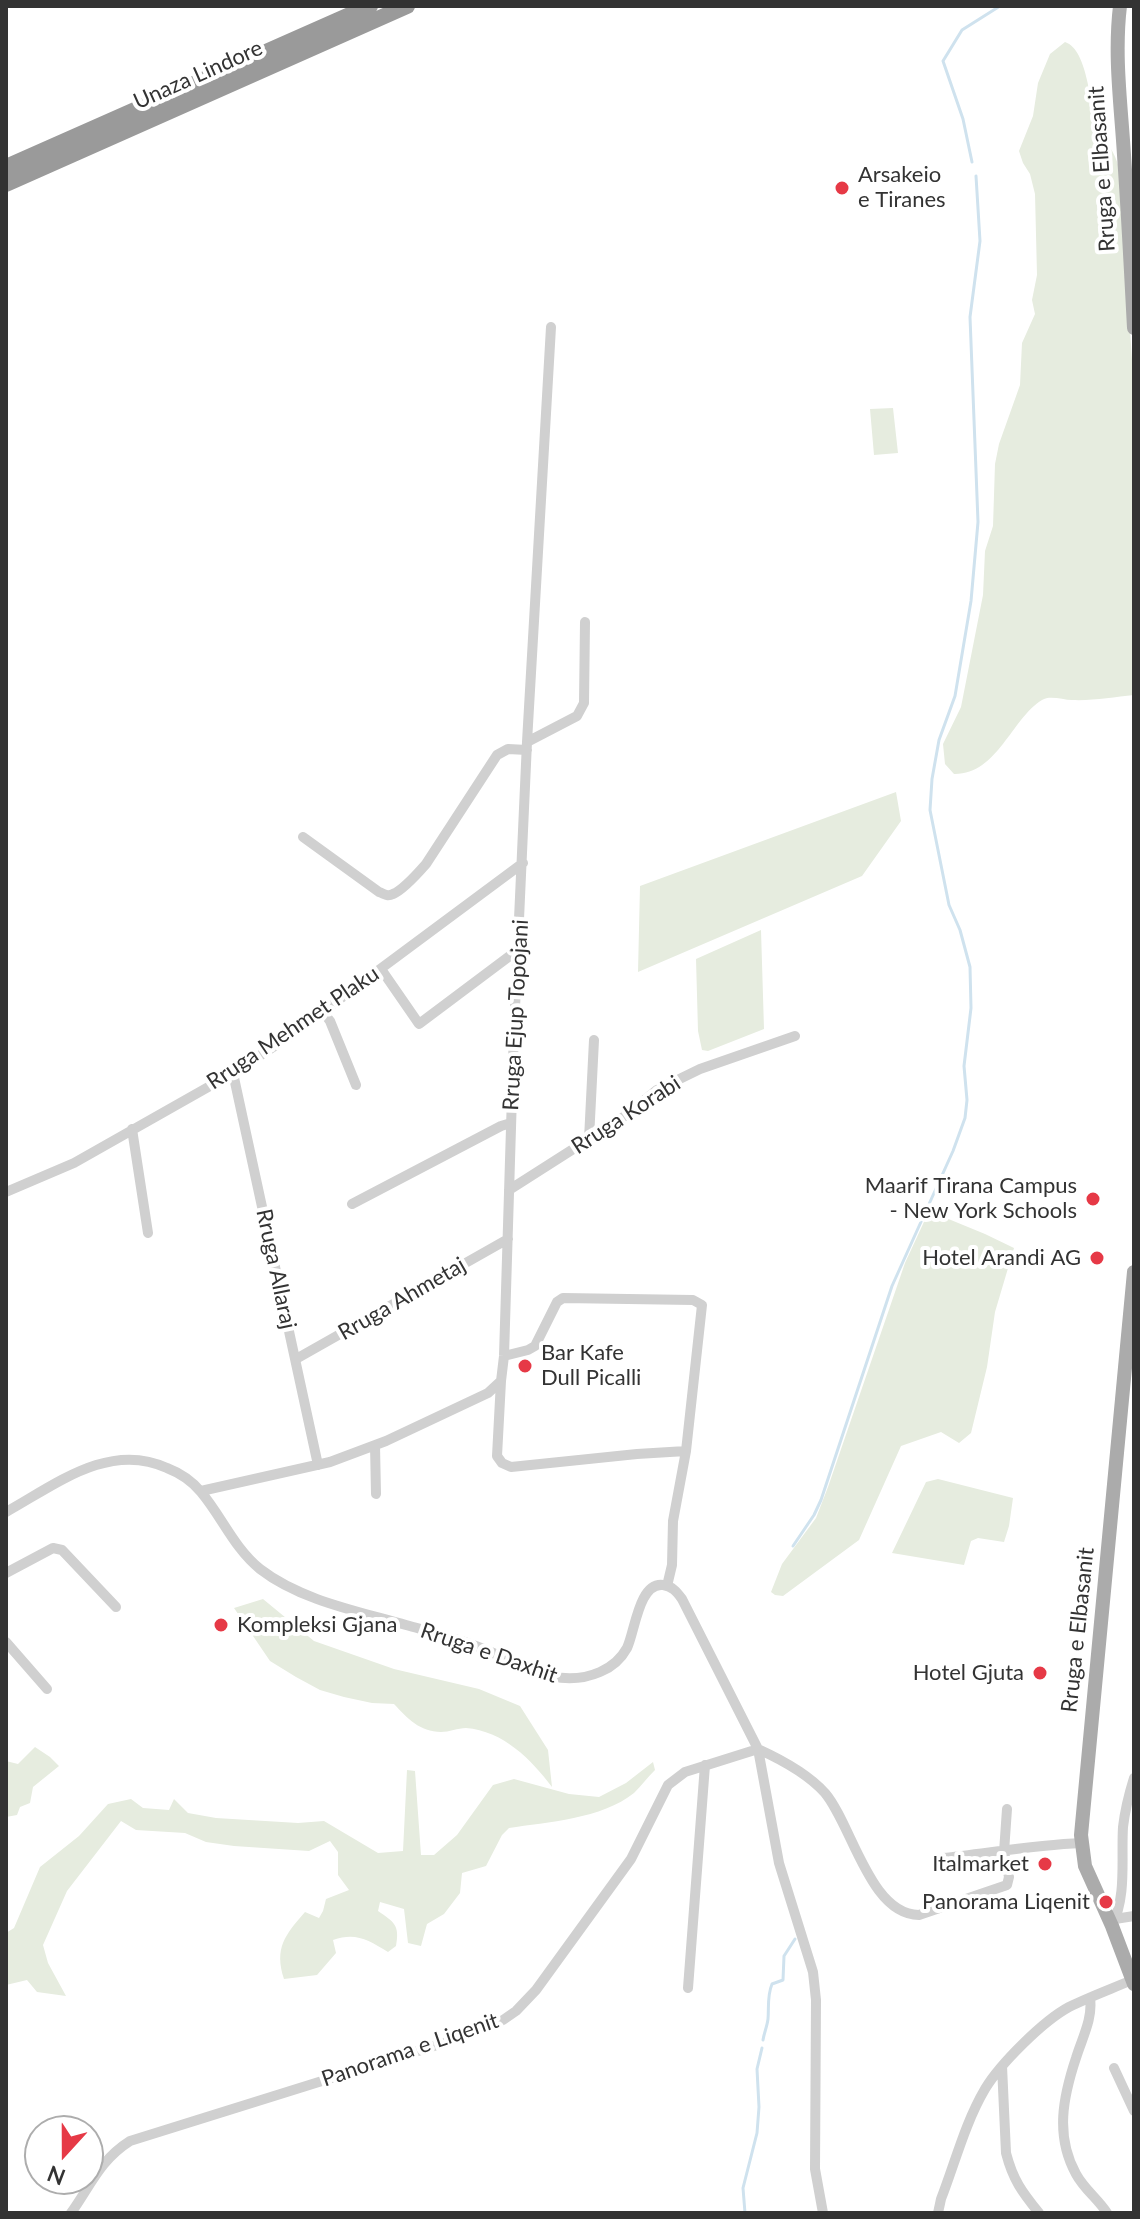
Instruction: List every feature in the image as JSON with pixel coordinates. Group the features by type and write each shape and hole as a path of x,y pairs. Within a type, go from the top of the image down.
{"highway":[{"name":"Unaza Lindore","path":"6,167 370,6"},
{"name":"Unaza Lindore","path":"6,184 407,6"}],"main road":[{"name":"Rruga e Elbasanit","path":"1120,6 1118,89 1134,328"},
{"name":"Rruga e Elbasanit","path":"1133,1982 1113,1922 1085,1866 1081,1843 1134,1272"}],"street":[{"name":"Rruga Ejup Topojani","path":"551,327 527,746 504,1356 497,1456 502,1463 511,1467 686,1451"},
{"path":"303,837 379,892 393,894 426,864 497,755 508,749 527,746 582,710 585,622"},
{"name":"Rruga Mehmet Plaku","path":"6,1192 74,1163 233,1073 323,1012 523,863"},
{"path":"381,969 419,1024 519,949"},
{"path":"323,1012 330,1021 356,1085"},
{"name":"Rruga Korabi","path":"509,1190 625,1116 657,1090 700,1069 795,1036"},
{"path":"589,1139 594,1040"},
{"name":"Rruga Allaraj","path":"233,1073 318,1465"},
{"path":"352,1204 511,1123"},
{"path":"132,1129 148,1233"},
{"name":"Rruga Ahmetaj","path":"296,1359 508,1239"},
{"path":"504,1356 535,1346 557,1302 563,1298 700,1302 702,1308 686,1451 673,1521 672,1565 667,1586 673,1588 682,1599 758,1749 779,1863 810,1959 815,1985 815,2169 823,2213"},
{"path":"201,1491 318,1465 375,1445 488,1393 501,1381"},
{"path":"375,1445 376,1494"},
{"name":"Rruga e Daxhit","path":"6,1512 85,1469 117,1459 145,1459 185,1478 201,1491 248,1559 277,1581 352,1610 479,1647 552,1678 564,1680 599,1673 621,1657 645,1594 655,1586 667,1586"},
{"path":"6,1573 53,1548 62,1550 116,1607"},
{"path":"6,1642 47,1689"},
{"path":"758,1749 782,1761 824,1792 875,1884 890,1903 903,1913 919,1915 1007,1885 1009,1877 1004,1852 1007,1809"},
{"name":"Panorama e Liqenit","path":"71,2213 101,2165 130,2141 466,2036 510,2016 536,1990 623,1871 668,1785 685,1772 758,1749"},
{"path":"688,1988 705,1765"},
{"path":"1113,1922 1119,1909 1125,1816 1134,1778"},
{"path":"943,1858 1081,1843"},
{"path":"1113,1922 1134,1916"},
{"path":"938,2213 978,2103 993,2076 1056,2016 1090,1998 1133,1982"},
{"path":"1090,1998 1090,2016 1064,2097 1062,2114 1064,2139 1076,2174 1107,2213"},
{"path":"1002,2066 1006,2153 1012,2177 1039,2213"},
{"path":"1114,2068 1134,2111"}],"shaded area":[{"path":"1065,42 1073,47 1084,67 1099,128 1119,168 1134,389 1134,695 1087,700 1042,700 1031,708 993,756 969,772 954,774 945,764 943,744 961,707 983,595 985,551 993,526 995,464 1020,385 1022,343 1035,314 1032,300 1037,275 1035,194 1019,151 1033,116 1038,83 1050,54"},
{"path":"893,408 898,453 874,455 870,409"},
{"path":"896,792 901,821 862,876 638,972 640,886"},
{"path":"761,930 764,1029 708,1051 702,1050 698,1031 696,959"},
{"path":"929,1211 1014,1248 995,1312 987,1367 971,1433 959,1443 941,1432 901,1446 859,1540 783,1596 775,1595 771,1592 782,1564 816,1518 905,1263"},
{"path":"938,1479 1013,1498 1004,1542 978,1538 971,1541 964,1565 892,1553 926,1482"},
{"path":"263,1599 314,1641 394,1669 479,1689 520,1706 548,1750 552,1787 515,1748 492,1735 466,1728 441,1732 427,1730 409,1719 394,1704 372,1703 320,1690 270,1661 234,1608"},
{"path":"35,1747 59,1766 33,1787 30,1803 20,1807 17,1815 6,1817 6,1761 18,1764"},
{"path":"653,1762 655,1770 634,1793 606,1809 574,1818 509,1828 486,1866 462,1873 460,1893 444,1914 427,1924 421,1946 408,1943 404,1909 380,1902 378,1911 392,1921 396,1929 396,1946 388,1952 362,1938 333,1940 336,1953 317,1975 284,1979 281,1950 292,1928 305,1912 319,1918 326,1899 349,1890 338,1875 338,1852 330,1841 309,1851 234,1846 206,1842 185,1833 136,1830 121,1821 67,1891 43,1945 48,1963 66,1996 37,1992 27,1980 6,1985 6,1933 14,1928 40,1867 79,1836 108,1804 131,1799 143,1808 169,1810 174,1799 188,1813 216,1818 298,1823 324,1821 378,1853 403,1851 407,1770 415,1771 421,1855 434,1855 457,1835 493,1785 514,1779 569,1794 599,1797 626,1783"}],"waterway":[{"path":"972,162 963,119 943,61 962,30 1000,6"},
{"path":"793,1546 821,1500 892,1286 965,1118 964,1066 971,1008 970,967 949,905 930,810 939,740 955,696 971,601 978,522 970,317 980,241 976,176"},
{"path":"763,2040 770,1988 783,1980 784,1956 795,1939"},
{"path":"745,2213 743,2188 757,2133 757,2069 762,2048"}],"place":[{"name":"Arsakeio e Tiranes","path":"842,188"},
{"name":"Maarif Tirana Campus - New York Schools","path":"1093,1199"},
{"name":"Hotel Arandi AG","path":"1097,1258"},
{"name":"Bar Kafe Dull Picalli","path":"525,1366"},
{"name":"Kompleksi Gjana","path":"221,1625"},
{"name":"Hotel Gjuta","path":"1040,1673"},
{"name":"Italmarket","path":"1045,1864"},
{"name":"Panorama Liqenit","path":"1106,1902"}]}
